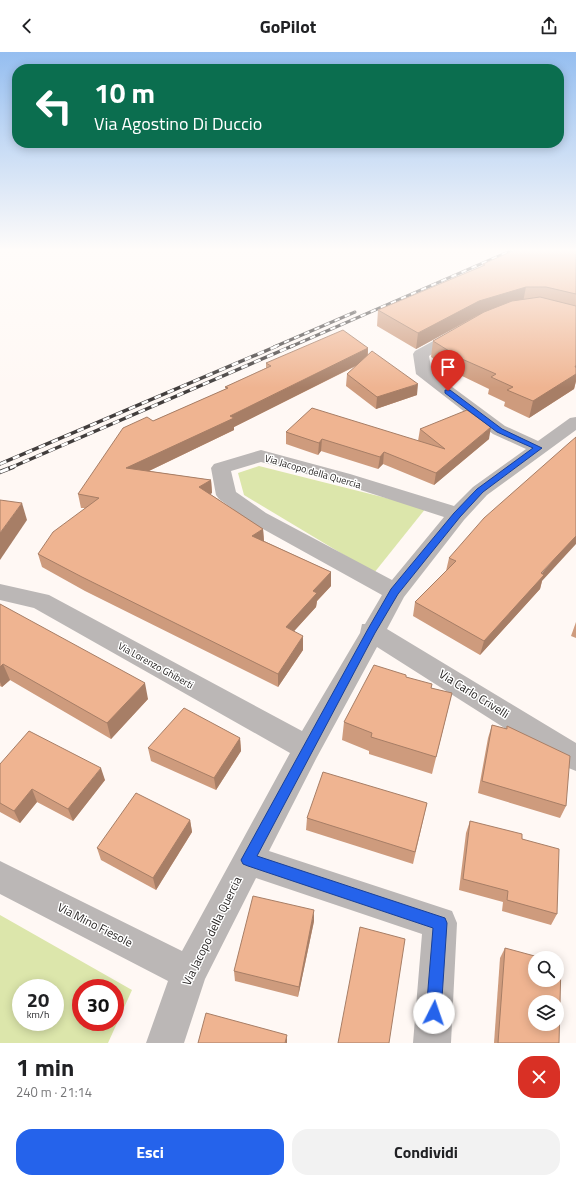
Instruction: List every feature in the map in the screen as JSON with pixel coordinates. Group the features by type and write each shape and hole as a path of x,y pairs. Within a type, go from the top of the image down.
{"street":[{"path":"472,327 452,335 421,354 424,374 499,430 538,448"},
{"name":"Via Jacopo della Quercia","path":"165,1043 189,973 307,748 371,631 395,592 457,515 480,491 576,422"},
{"name":"Via Jacopo della Quercia","path":"395,592 259,518 226,495 221,468 261,456 343,478 380,492 422,502 457,515"},
{"name":"Via Lorenzo Ghiberti","path":"0,592 41,601 307,748"},
{"name":"Via Carlo Crivelli","path":"371,631 576,758"},
{"path":"248,860 440,923 432,1043"},
{"name":"Via Mino Fiesole","path":"0,877 189,973"}],"green space":[{"path":"259,466 426,508 374,573 244,495 238,473"},
{"path":"0,915 113,979 72,979 72,1031 113,1031 108,1043 0,1043"},
{"path":"124,985 132,990 124,1008"}],"building":[{"path":"413,295 498,295 479,301 418,333 378,310"},
{"path":"540,297 576,306 576,374 533,401 507,390 513,387 491,377 496,374 462,359 433,341 484,312 512,301"},
{"path":"343,330 368,348 230,416 234,418 126,468 211,480 199,487 263,529 252,536 331,572 313,591 317,593 286,627 303,636 278,674 38,554 53,532 99,498 78,494 123,428 147,417 153,421 228,388 225,387 271,366 266,363"},
{"path":"372,351 418,384 377,397 347,374"},
{"path":"312,408 445,449 420,429 467,410 491,427 436,473 384,452 380,457 322,439 319,443 286,432"},
{"path":"576,437 576,536 541,573 544,575 484,641 415,602 456,561 449,558 484,518"},
{"path":"0,500 22,503 0,533"},
{"path":"0,604 145,683 107,723 3,664 0,667"},
{"path":"374,665 406,675 406,677 432,684 431,688 452,693 436,757 371,737 372,733 344,722"},
{"path":"184,708 240,738 214,778 148,748"},
{"path":"492,725 507,729 507,726 570,756 566,806 482,781"},
{"path":"29,731 101,768 68,809 32,789 14,811 0,803 0,764"},
{"path":"323,772 427,803 415,852 307,818"},
{"path":"136,793 190,820 153,878 97,848"},
{"path":"470,821 522,834 522,839 559,849 557,914 507,900 508,891 463,879"},
{"path":"253,896 314,910 299,987 234,971"},
{"path":"360,927 405,939 389,1043 338,1043"},
{"path":"505,948 528,954 528,987 560,987 560,995 528,995 528,1031 559,1031 559,1043 498,1043"},
{"path":"206,1013 287,1035 285,1043 198,1043"}],"railway":[{"path":"290,347 409,295"},
{"path":"274,347 355,312"},
{"path":"0,464 277,346"},
{"path":"10,468 292,346"},
{"path":"0,472 13,467"}],"route":[{"path":"434,1013 440,923 248,860 371,631 395,592 457,515 480,491 538,448 499,430 448,391"}]}
